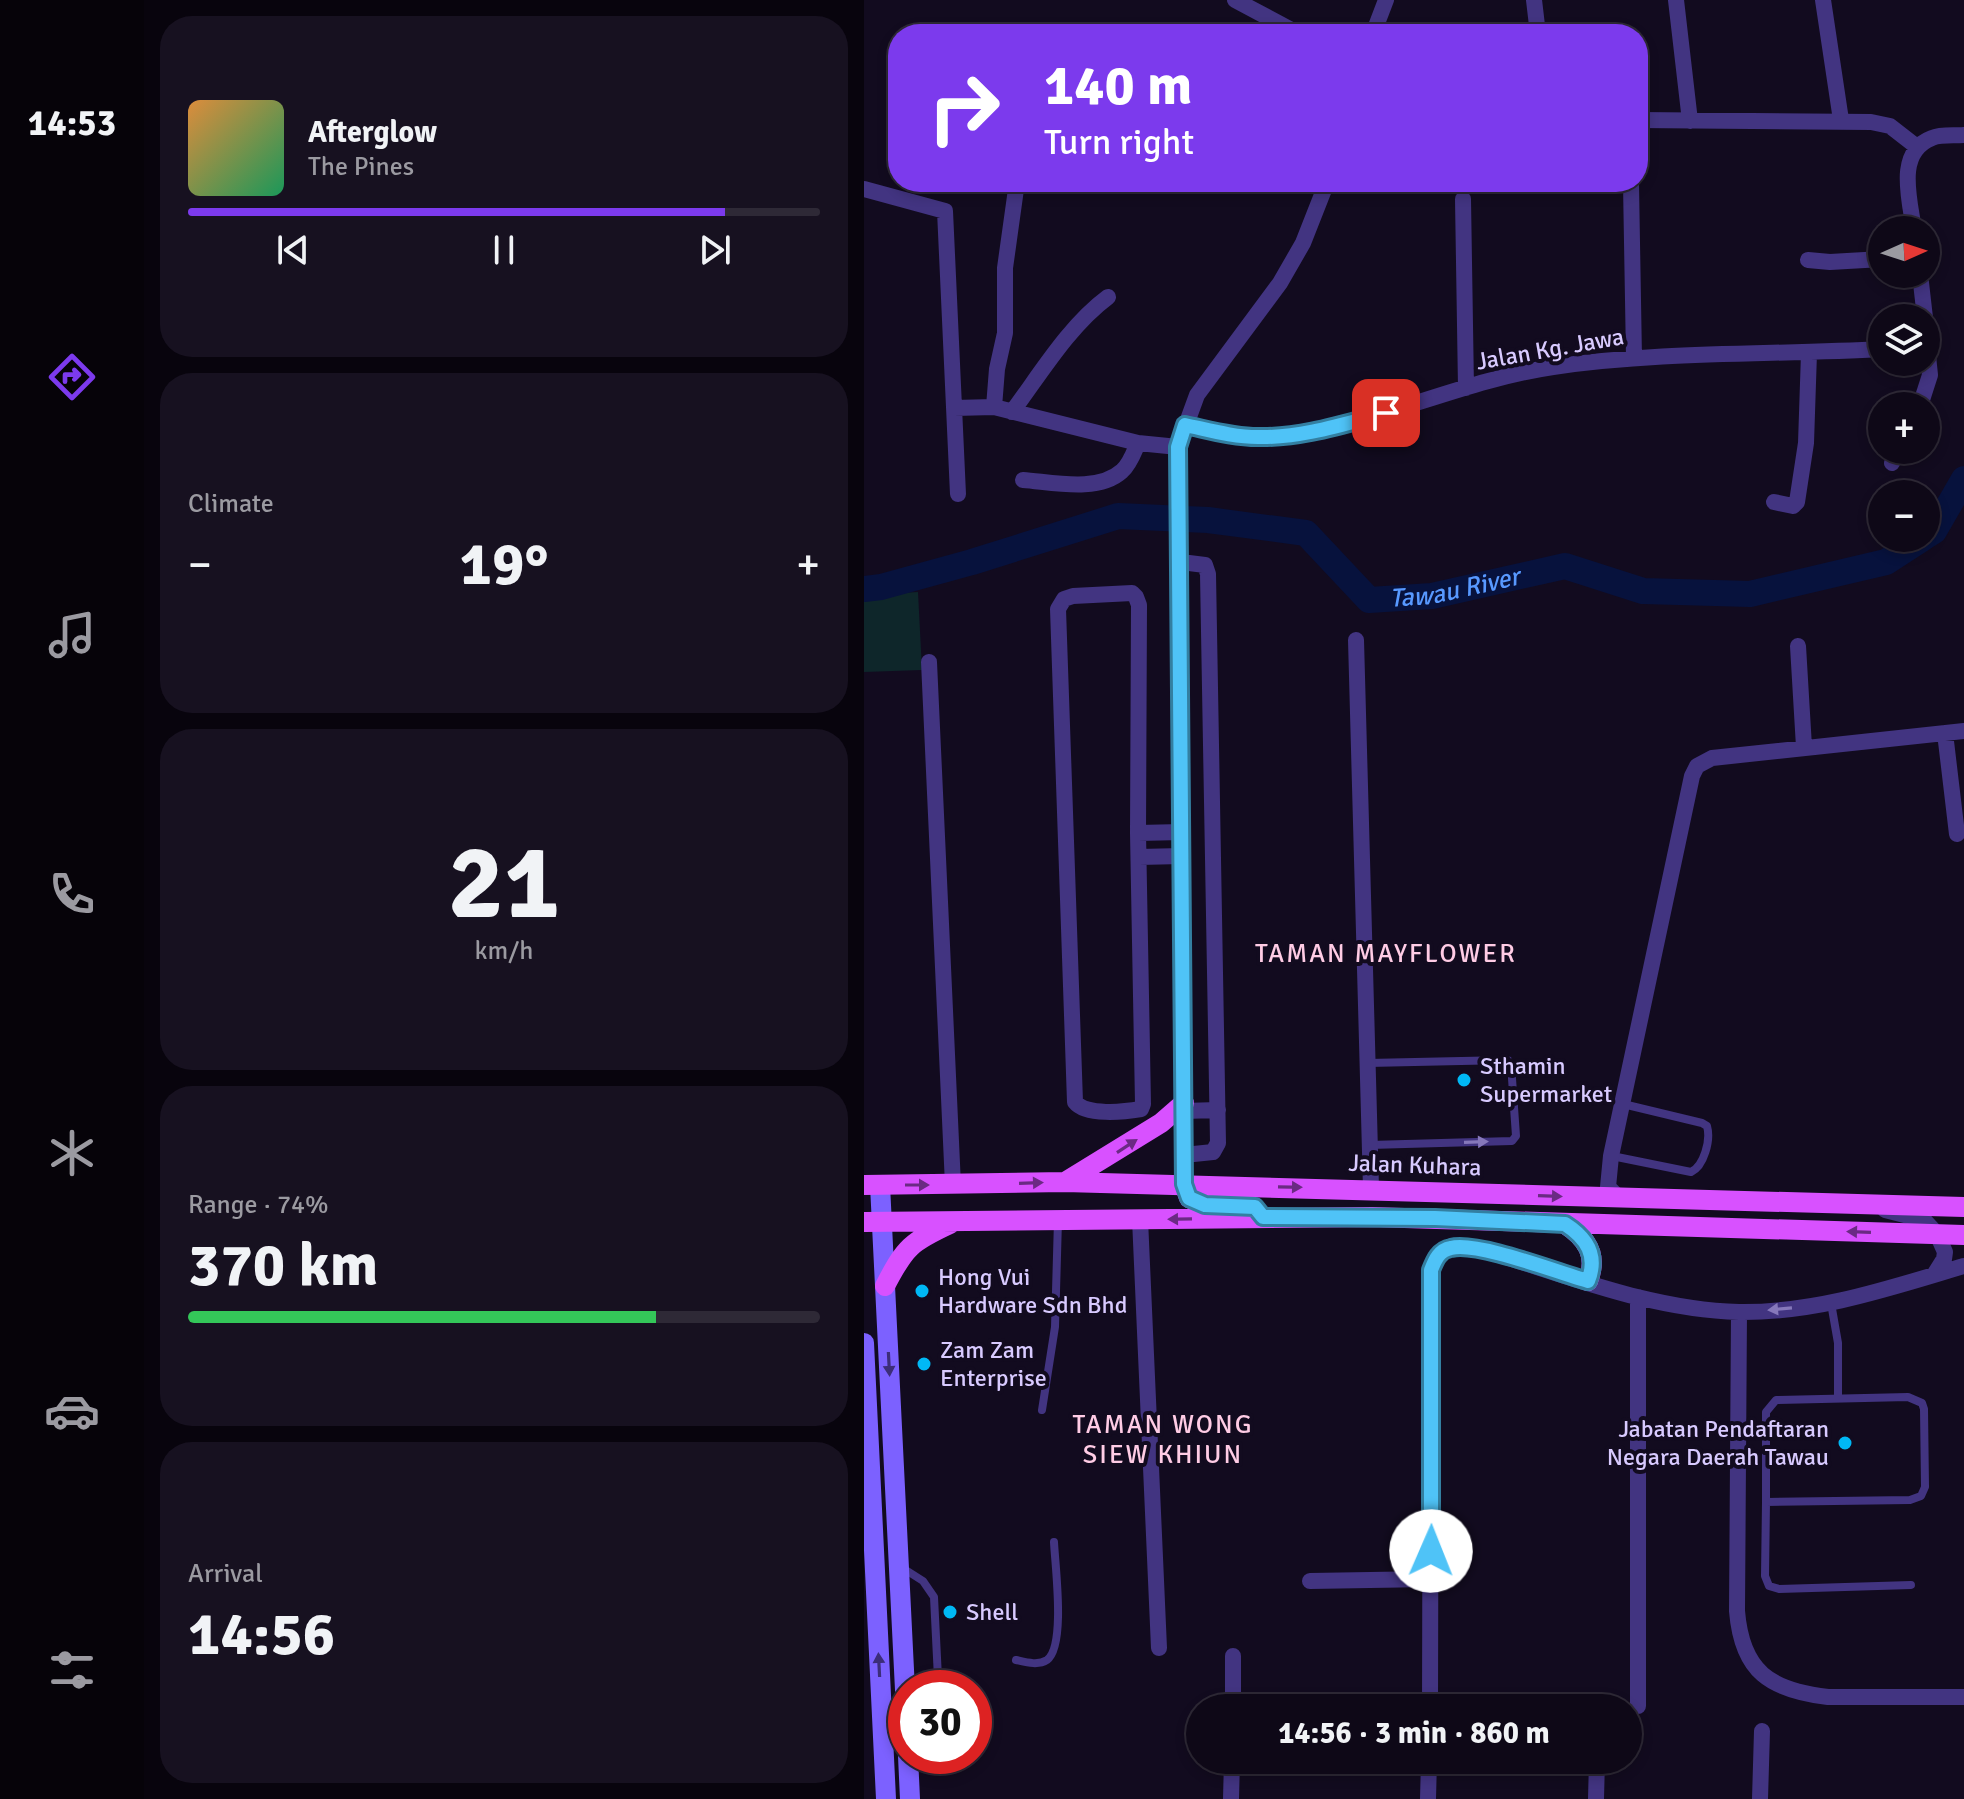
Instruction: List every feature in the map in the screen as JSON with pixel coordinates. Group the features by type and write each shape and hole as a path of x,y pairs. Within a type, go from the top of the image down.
{"main road":[{"path":"1065,1182 1184,1107"},
{"name":"Jalan Kuhara","path":"872,1185 1184,1184 1964,1207"},
{"path":"1184,1184 1189,1198 1205,1205 1255,1207 1263,1217"},
{"path":"872,1185 873,1222 885,1286 904,1670"},
{"path":"873,1222 1435,1218 1964,1235"},
{"path":"885,1286 901,1255 918,1239 957,1220"},
{"path":"1565,1224 1579,1233 1593,1257 1588,1281"},
{"path":"864,1343 870,1630 886,1799"},
{"path":"909,1774 910,1799"}],"street":[{"path":"1235,0 1280,24"},
{"path":"1377,24 1386,0"},
{"path":"1534,0 1537,24"},
{"path":"1676,0 1690,121"},
{"path":"1823,0 1841,120"},
{"path":"1648,120 1871,122 1890,126 1917,147"},
{"path":"1912,216 1907,168 1917,147 1933,137 1964,135"},
{"path":"864,189 945,211 958,494"},
{"path":"994,407 997,369 1005,333 1005,268 1016,192"},
{"path":"1184,1184 1178,447 1197,395 1280,283 1303,243 1323,192"},
{"path":"1631,192 1634,358"},
{"path":"1463,199 1466,388"},
{"path":"1808,260 1868,260"},
{"path":"1012,412 1068,337 1094,307 1108,297"},
{"name":"Jalan Kg. Jawa","path":"1185,425 1229,435 1293,435 1414,406 1466,388 1553,367 1634,358 1868,350"},
{"path":"1774,502 1793,506 1797,502 1806,443 1809,353"},
{"path":"954,408 994,407 1138,443 1178,447"},
{"path":"1023,480 1090,484 1113,478 1125,469 1138,443"},
{"path":"1181,562 1205,565 1208,574 1218,1110 1217,1149 1184,1155"},
{"path":"1132,593 1139,605 1138,833 1143,1104 1141,1109 1132,1110 1085,1110 1075,1102 1058,609 1064,599 1073,596 1132,593"},
{"path":"1356,640 1371,1188"},
{"path":"1798,646 1804,747"},
{"path":"929,662 953,1185"},
{"path":"1620,1199 1608,1187 1611,1156 1692,776 1697,766 1712,758 1964,731"},
{"path":"1945,733 1957,834"},
{"path":"1180,738 1211,737"},
{"path":"1138,833 1182,832"},
{"path":"1139,857 1182,856"},
{"path":"1184,1107 1218,1110"},
{"path":"1864,1205 1924,1220 1937,1234 1945,1252 1934,1275"},
{"path":"1140,1219 1159,1648"},
{"path":"1430,1694 1431,1270 1436,1257 1447,1248 1470,1248 1638,1297 1681,1306 1739,1312 1831,1303 1964,1266"},
{"path":"1638,1297 1638,1694"},
{"path":"1739,1312 1737,1611 1740,1637 1747,1656 1757,1670 1772,1682 1805,1694 1828,1697 1964,1697"},
{"path":"1310,1581 1430,1579"},
{"path":"870,1630 901,1629"},
{"path":"1233,1656 1233,1694"},
{"path":"1760,1799 1762,1731"},
{"path":"1231,1799 1232,1774"},
{"path":"1428,1799 1429,1774"},
{"path":"1596,1799 1597,1774"}],"lane":[{"path":"1367,1063 1508,1060 1511,1064 1516,1136 1512,1141 1370,1145"},
{"path":"1611,1156 1691,1172 1700,1165 1710,1132 1702,1123 1623,1104"},
{"path":"1042,1410 1055,1327 1058,1220"},
{"path":"1831,1303 1838,1343 1838,1398"},
{"path":"1766,1502 1910,1500 1921,1496 1925,1487 1922,1403 1908,1397 1783,1398 1767,1408 1765,1576 1769,1586 1779,1589 1911,1585"},
{"path":"1016,1660 1035,1663 1047,1660 1055,1648 1058,1626 1054,1542"},
{"path":"900,1567 923,1581 934,1597 938,1670"}],"green space":[{"path":"918,592 922,670 864,672 864,595"}],"waterway":[{"name":"Tawau River","path":"1940,521 1964,479"},
{"name":"Tawau River","path":"864,589 972,562 1118,516 1208,520 1306,533 1369,600 1432,596 1565,566 1643,591 1750,594 1886,562 1901,552"}],"place":[{"name":"Sthamin Supermarket","path":"1464,1080"},
{"name":"Hong Vui Hardware Sdn Bhd","path":"922,1291"},
{"name":"Zam Zam Enterprise","path":"924,1364"},
{"name":"Jabatan Pendaftaran Negara Daerah Tawau","path":"1845,1443"},
{"name":"Shell","path":"950,1612"}],"district":[{"name":"TAMAN MAYFLOWER","path":"1386,954"},
{"name":"TAMAN WONG SIEW KHIUN","path":"1163,1440"}],"route":[{"path":"1386,413 1330,428 1260,437 1229,435 1185,425 1178,447 1184,1184 1189,1198 1205,1205 1255,1207 1263,1217 1435,1218 1565,1224 1579,1233 1586,1243 1593,1257 1588,1281 1461,1246 1447,1248 1436,1257 1431,1270 1431,1551"}]}
